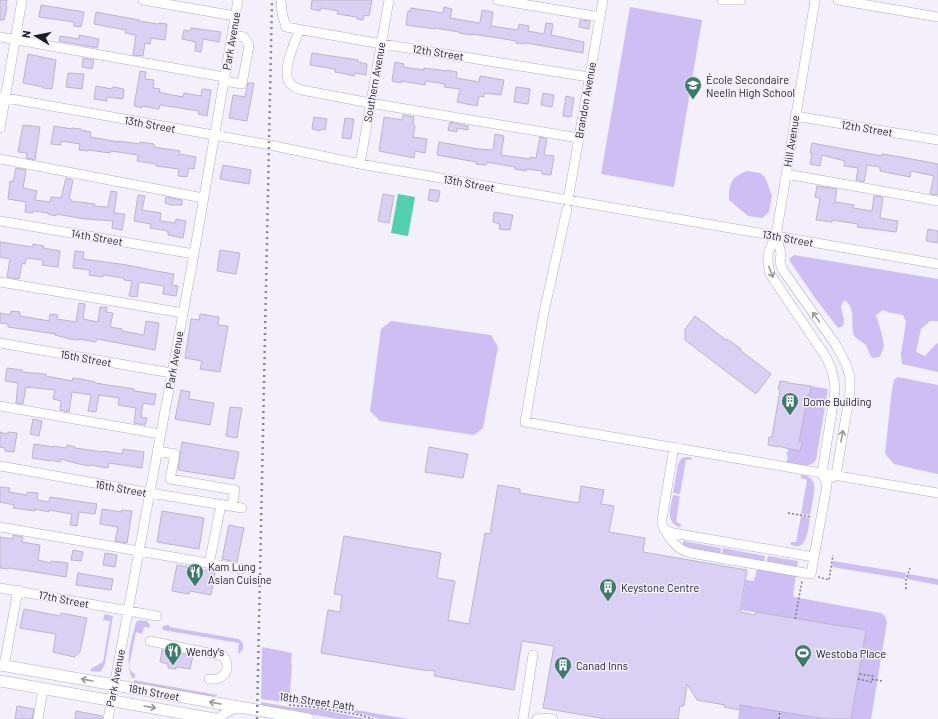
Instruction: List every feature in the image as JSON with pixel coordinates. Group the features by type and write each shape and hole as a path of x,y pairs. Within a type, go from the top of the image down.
{"main road":[{"name":"18th Street","path":"2,666 308,719"},
{"name":"18th Street","path":"0,681 217,719"}],"street":[{"path":"0,128 3,98 16,40 22,0"},
{"path":"143,0 235,16"},
{"name":"Park Avenue","path":"108,719 194,254 238,0"},
{"name":"12th Street","path":"280,0 286,27 589,77"},
{"name":"Southern Avenue","path":"360,164 388,0"},
{"path":"498,0 600,17"},
{"name":"Brandon Avenue","path":"603,0 567,205 544,312 525,422 674,447"},
{"path":"722,0 741,0"},
{"name":"Hill Avenue","path":"776,236 815,0"},
{"path":"838,0 938,17"},
{"path":"300,29 289,59 287,70 288,79 292,86 302,90 579,138"},
{"path":"0,37 224,79 242,84 249,45 244,37 232,35"},
{"name":"13th Street","path":"3,98 270,145 567,205 776,236 938,264"},
{"name":"12th Street","path":"795,116 938,140"},
{"path":"0,159 203,198"},
{"path":"786,174 938,201"},
{"name":"14th Street","path":"0,221 194,254"},
{"path":"776,236 769,250 767,259 770,274 826,357 832,368 835,380 836,391 822,472 827,485 811,574 691,554 674,544 664,529 662,519 674,447 822,472 938,493"},
{"path":"776,236 781,253 780,262 782,269 836,345 846,364 850,377 850,392 836,475 827,485"},
{"path":"0,282 183,313"},
{"name":"15th Street","path":"0,343 171,373"},
{"path":"0,406 160,434"},
{"path":"157,451 175,454 170,479 235,490 232,506"},
{"name":"16th Street","path":"0,466 242,508"},
{"path":"174,497 178,480"},
{"path":"209,564 221,505"},
{"path":"0,527 242,570"},
{"path":"664,529 673,533 814,557"},
{"name":"17th Street","path":"0,588 158,616"},
{"path":"2,666 18,590"},
{"path":"150,641 223,656 227,661 227,671 219,678 209,679"},
{"path":"522,719 533,655"},
{"path":"38,719 43,689"},
{"path":"217,719 230,710 244,707"},
{"path":"538,719 553,719"}],"path":[{"path":"788,513 821,518"},
{"path":"906,589 906,579 910,568"},
{"path":"795,619 803,575"},
{"path":"858,674 873,676 872,679"},
{"path":"858,679 872,682 872,679 882,680"},
{"name":"18th Street Path","path":"287,705 313,707 360,715 374,719"},
{"path":"779,719 780,711"}],"shaded area":[{"path":"630,7 702,20 674,187 601,174"},
{"path":"748,171 760,173 765,177 772,196 769,212 762,218 748,216 729,200 729,190 732,181 738,175"},
{"path":"398,194 415,197 408,236 391,233"},
{"path":"794,255 938,279 938,321 930,321 921,329 916,352 925,356 938,343 938,372 902,364 901,354 906,322 903,315 883,310 876,315 884,346 880,357 873,358 870,355 866,345 854,336 852,311 848,303 844,300 841,307 844,320 843,326 838,328 791,263 789,259"},
{"path":"391,321 491,335 498,347 483,428 474,435 380,421 370,411 381,329"},
{"path":"898,377 938,385 938,474 894,464 885,454 892,389 894,380"},
{"path":"811,386 828,389 816,460 806,466 798,466 786,463 788,457 786,453 788,448 800,451 802,443 799,442 808,394 810,395"},
{"path":"687,457 692,459 686,460 680,494 673,493 678,464 682,458"},
{"path":"803,475 811,478 814,484 810,515 801,514 807,480 801,478"},
{"path":"673,495 680,496 676,522 681,524 679,527 675,525 670,518"},
{"path":"801,516 810,518 806,538 800,546 796,546 790,544 791,542 796,542"},
{"path":"683,541 721,548 720,557 689,552 683,546"},
{"path":"723,548 765,556 764,561 722,554"},
{"path":"768,556 798,561 797,568 766,565"},
{"path":"833,561 906,573 905,579 832,567"},
{"path":"757,569 796,576 794,597 881,613 885,616 887,622 871,719 851,719 866,630 741,610 746,580 754,581"},
{"path":"908,574 938,579 938,585 907,579"},
{"path":"105,614 113,616 105,663 100,672 90,671 92,668 103,662 110,621 103,620"},
{"path":"139,620 147,621 150,625 149,628 144,627 142,634 136,632 129,665 131,643 136,622"},
{"path":"169,625 169,627 239,639 243,643 243,649 240,653 238,653 239,643 163,630 162,627"},
{"path":"262,647 292,653 291,699 408,719 380,719 326,707 261,699"},
{"path":"129,667 131,671 135,674 135,678 132,678"},
{"path":"134,680 218,695 213,697 134,683"},
{"path":"261,702 289,707 318,709 368,719 337,719 261,705"},
{"path":"740,705 826,719 738,719"}],"building":[{"path":"0,0 7,0 4,20 0,20"},
{"path":"312,0 372,0 369,16 364,15 363,20 357,19 357,17 337,14 338,11 321,8 320,11 311,9"},
{"path":"41,5 84,12 81,27 74,26 74,22 39,17"},
{"path":"444,7 452,9 450,18 480,23 482,10 493,12 491,26 518,30 519,24 529,26 528,31 544,34 546,23 553,24 551,35 584,42 583,53 526,43 516,43 516,41 435,28 406,25 408,11 411,11 411,8 443,13"},
{"path":"96,12 139,21 167,24 165,40 151,38 150,44 145,43 143,56 133,55 136,35 125,33 126,30 94,24"},
{"path":"580,20 590,21 589,29 579,27"},
{"path":"191,28 221,32 219,42 203,39 201,52 195,51 196,42 182,39 184,30 190,31"},
{"path":"79,35 99,39 97,48 59,41 60,36 79,39"},
{"path":"312,53 358,60 358,62 367,64 366,75 355,73 354,76 335,72 335,69 310,65"},
{"path":"28,54 56,60 52,89 23,83"},
{"path":"83,58 94,60 92,69 82,67"},
{"path":"395,62 404,64 403,67 457,72 456,78 479,82 480,76 504,80 501,95 484,93 484,97 479,96 477,106 457,102 460,89 444,87 445,84 426,81 425,85 392,81"},
{"path":"140,71 146,72 145,79 154,80 153,88 160,89 159,92 162,93 183,97 184,93 201,96 202,89 211,90 207,116 198,114 199,111 160,105 159,109 134,106"},
{"path":"68,73 84,74 82,89 66,87"},
{"path":"248,83 254,83 247,121 229,118 233,95 245,97"},
{"path":"96,86 112,89 113,87 124,89 123,99 107,97 107,101 94,99"},
{"path":"516,87 530,89 528,104 514,102"},
{"path":"543,93 554,95 552,107 541,105"},
{"path":"566,96 574,98 571,117 563,116"},
{"path":"403,115 414,117 413,123 415,127 413,137 427,139 425,153 415,151 414,158 379,151 384,117 402,120"},
{"path":"314,117 327,119 325,130 321,129 320,131 312,129"},
{"path":"345,118 354,119 351,139 342,138"},
{"path":"450,122 468,126 468,130 457,128 457,132 448,130"},
{"path":"23,125 40,127 35,160 26,158 27,153 18,152"},
{"path":"54,126 81,129 91,132 90,137 119,142 154,144 154,147 180,151 179,154 196,157 194,169 189,168 187,177 178,176 179,169 156,166 156,164 137,161 138,155 111,151 110,153 79,150 80,144 61,141 61,145 51,144"},
{"path":"495,134 504,136 501,155 530,159 530,157 536,158 540,137 547,139 544,155 554,156 551,175 542,174 542,171 526,169 526,171 515,169 515,167 487,162 486,165 476,164 476,162 437,155 439,142 478,149 493,150"},
{"path":"812,143 882,156 882,154 938,164 938,195 930,194 934,176 911,171 910,177 880,171 880,167 867,165 864,182 856,180 858,168 844,166 845,161 822,155 820,166 810,164"},
{"path":"223,165 251,170 249,184 220,179"},
{"path":"16,168 26,170 23,188 37,191 35,200 50,202 51,197 61,198 66,178 73,180 69,199 71,199 71,201 95,204 94,206 108,207 111,191 117,192 114,213 125,214 122,230 112,228 113,221 85,219 56,214 56,216 34,211 33,213 25,212 26,202 8,199 10,181 13,182"},
{"path":"817,186 837,189 835,202 854,205 853,208 872,211 874,196 883,197 880,218 898,221 896,232 857,227 858,224 832,220 832,222 816,220 820,198 815,197"},
{"path":"430,189 440,191 438,202 428,200"},
{"path":"383,194 394,196 389,223 378,221"},
{"path":"138,195 145,196 142,210 161,213 160,221 175,223 176,219 186,221 183,238 168,235 168,231 150,228 151,224 134,221"},
{"path":"166,197 182,200 182,205 171,205 165,203"},
{"path":"494,212 513,215 510,230 499,229 500,224 493,222"},
{"path":"928,229 938,231 938,243 926,241"},
{"path":"0,242 33,247 33,244 44,246 43,248 60,251 58,267 42,265 43,260 26,258 25,264 22,263 19,279 7,277 10,259 0,257"},
{"path":"220,250 240,253 236,274 217,271"},
{"path":"75,251 84,252 83,259 127,265 174,274 172,285 178,286 176,296 163,294 164,286 139,282 137,297 129,296 132,281 124,280 124,278 103,275 103,277 89,275 90,270 73,268"},
{"path":"79,303 85,304 83,319 98,322 100,307 107,307 106,312 113,313 110,327 122,329 122,331 144,335 146,321 159,323 155,350 97,339 96,342 70,339 55,335 56,334 8,327 8,324 0,323 0,313 10,315 11,311 20,312 20,316 49,321 50,314 58,315 57,319 76,322"},
{"path":"200,314 219,317 218,325 228,326 220,372 200,369 202,361 185,358 191,319 199,320"},
{"path":"695,316 726,340 727,339 741,349 740,350 771,374 756,394 685,340 685,329"},
{"path":"7,368 22,370 22,372 46,374 46,376 72,381 73,378 81,379 95,383 134,389 134,391 156,394 154,405 143,403 141,417 147,418 145,425 134,423 136,408 118,405 119,398 99,395 96,412 88,411 91,395 72,392 69,412 60,410 61,401 53,399 55,390 26,387 23,404 16,403 18,383 5,381"},
{"name":"Dome Building","path":"780,381 811,386 810,395 808,394 799,442 802,442 800,451 768,445 769,437 772,437 780,390 778,389"},
{"path":"181,390 190,392 189,399 214,403 210,425 175,419"},
{"path":"230,407 242,408 237,438 226,436"},
{"path":"33,419 42,421 39,436 30,434"},
{"path":"0,432 7,434 8,432 17,433 14,452 5,451 5,448 0,447"},
{"path":"182,442 239,452 234,479 178,470"},
{"path":"34,444 66,448 67,445 75,448 122,454 123,449 144,452 142,468 109,463 108,468 89,466 61,459 60,462 32,458"},
{"path":"429,447 468,454 463,478 425,472"},
{"name":"Keystone Centre","path":"498,485 520,489 520,493 579,503 581,486 604,490 601,504 614,506 609,532 645,538 643,552 747,570 740,612 755,615 756,612 866,630 851,719 826,719 740,705 740,710 724,707 725,705 697,700 687,684 684,706 680,706 678,719 606,719 543,708 554,646 522,641 514,690 434,676 435,671 321,653 328,610 340,612 342,595 334,594 344,536 441,553 437,578 455,581 448,620 469,624 485,533 490,534"},
{"path":"0,487 10,488 9,492 27,495 27,492 38,493 37,500 49,502 50,497 97,504 95,514 79,512 77,526 70,525 72,514 49,510 49,512 35,509 35,511 13,508 14,505 0,502"},
{"path":"102,509 122,512 122,510 132,511 127,543 115,541 118,527 100,524"},
{"path":"162,511 204,518 199,549 157,542"},
{"path":"229,525 244,528 237,562 222,559"},
{"path":"13,535 23,537 22,542 40,545 38,560 51,563 51,561 68,563 66,577 9,568 0,568 0,537 13,539"},
{"path":"73,550 83,552 81,561 71,560"},
{"path":"105,553 117,555 115,567 103,565"},
{"path":"177,565 215,572 211,595 190,591 189,594 172,591"},
{"path":"78,573 113,579 111,590 76,585"},
{"path":"24,609 60,616 61,613 87,618 80,652 74,657 53,652 56,634 20,628"},
{"path":"162,650 193,656 190,669 176,667 176,669 168,668 168,664 160,662"},
{"path":"17,706 34,709 32,719 15,719"},
{"path":"76,711 102,716 102,719 75,719"}],"railway":[{"path":"257,719 272,0"}],"place":[{"name":"École Secondaire Neelin High School","path":"693,100"},
{"name":"Dome Building","path":"790,416"},
{"name":"Kam Lung Asian Cuisine","path":"195,587"},
{"name":"Keystone Centre","path":"608,602"},
{"name":"Wendy's","path":"173,666"},
{"name":"Westoba Place","path":"803,668"},
{"name":"Canad Inns","path":"563,680"}]}
